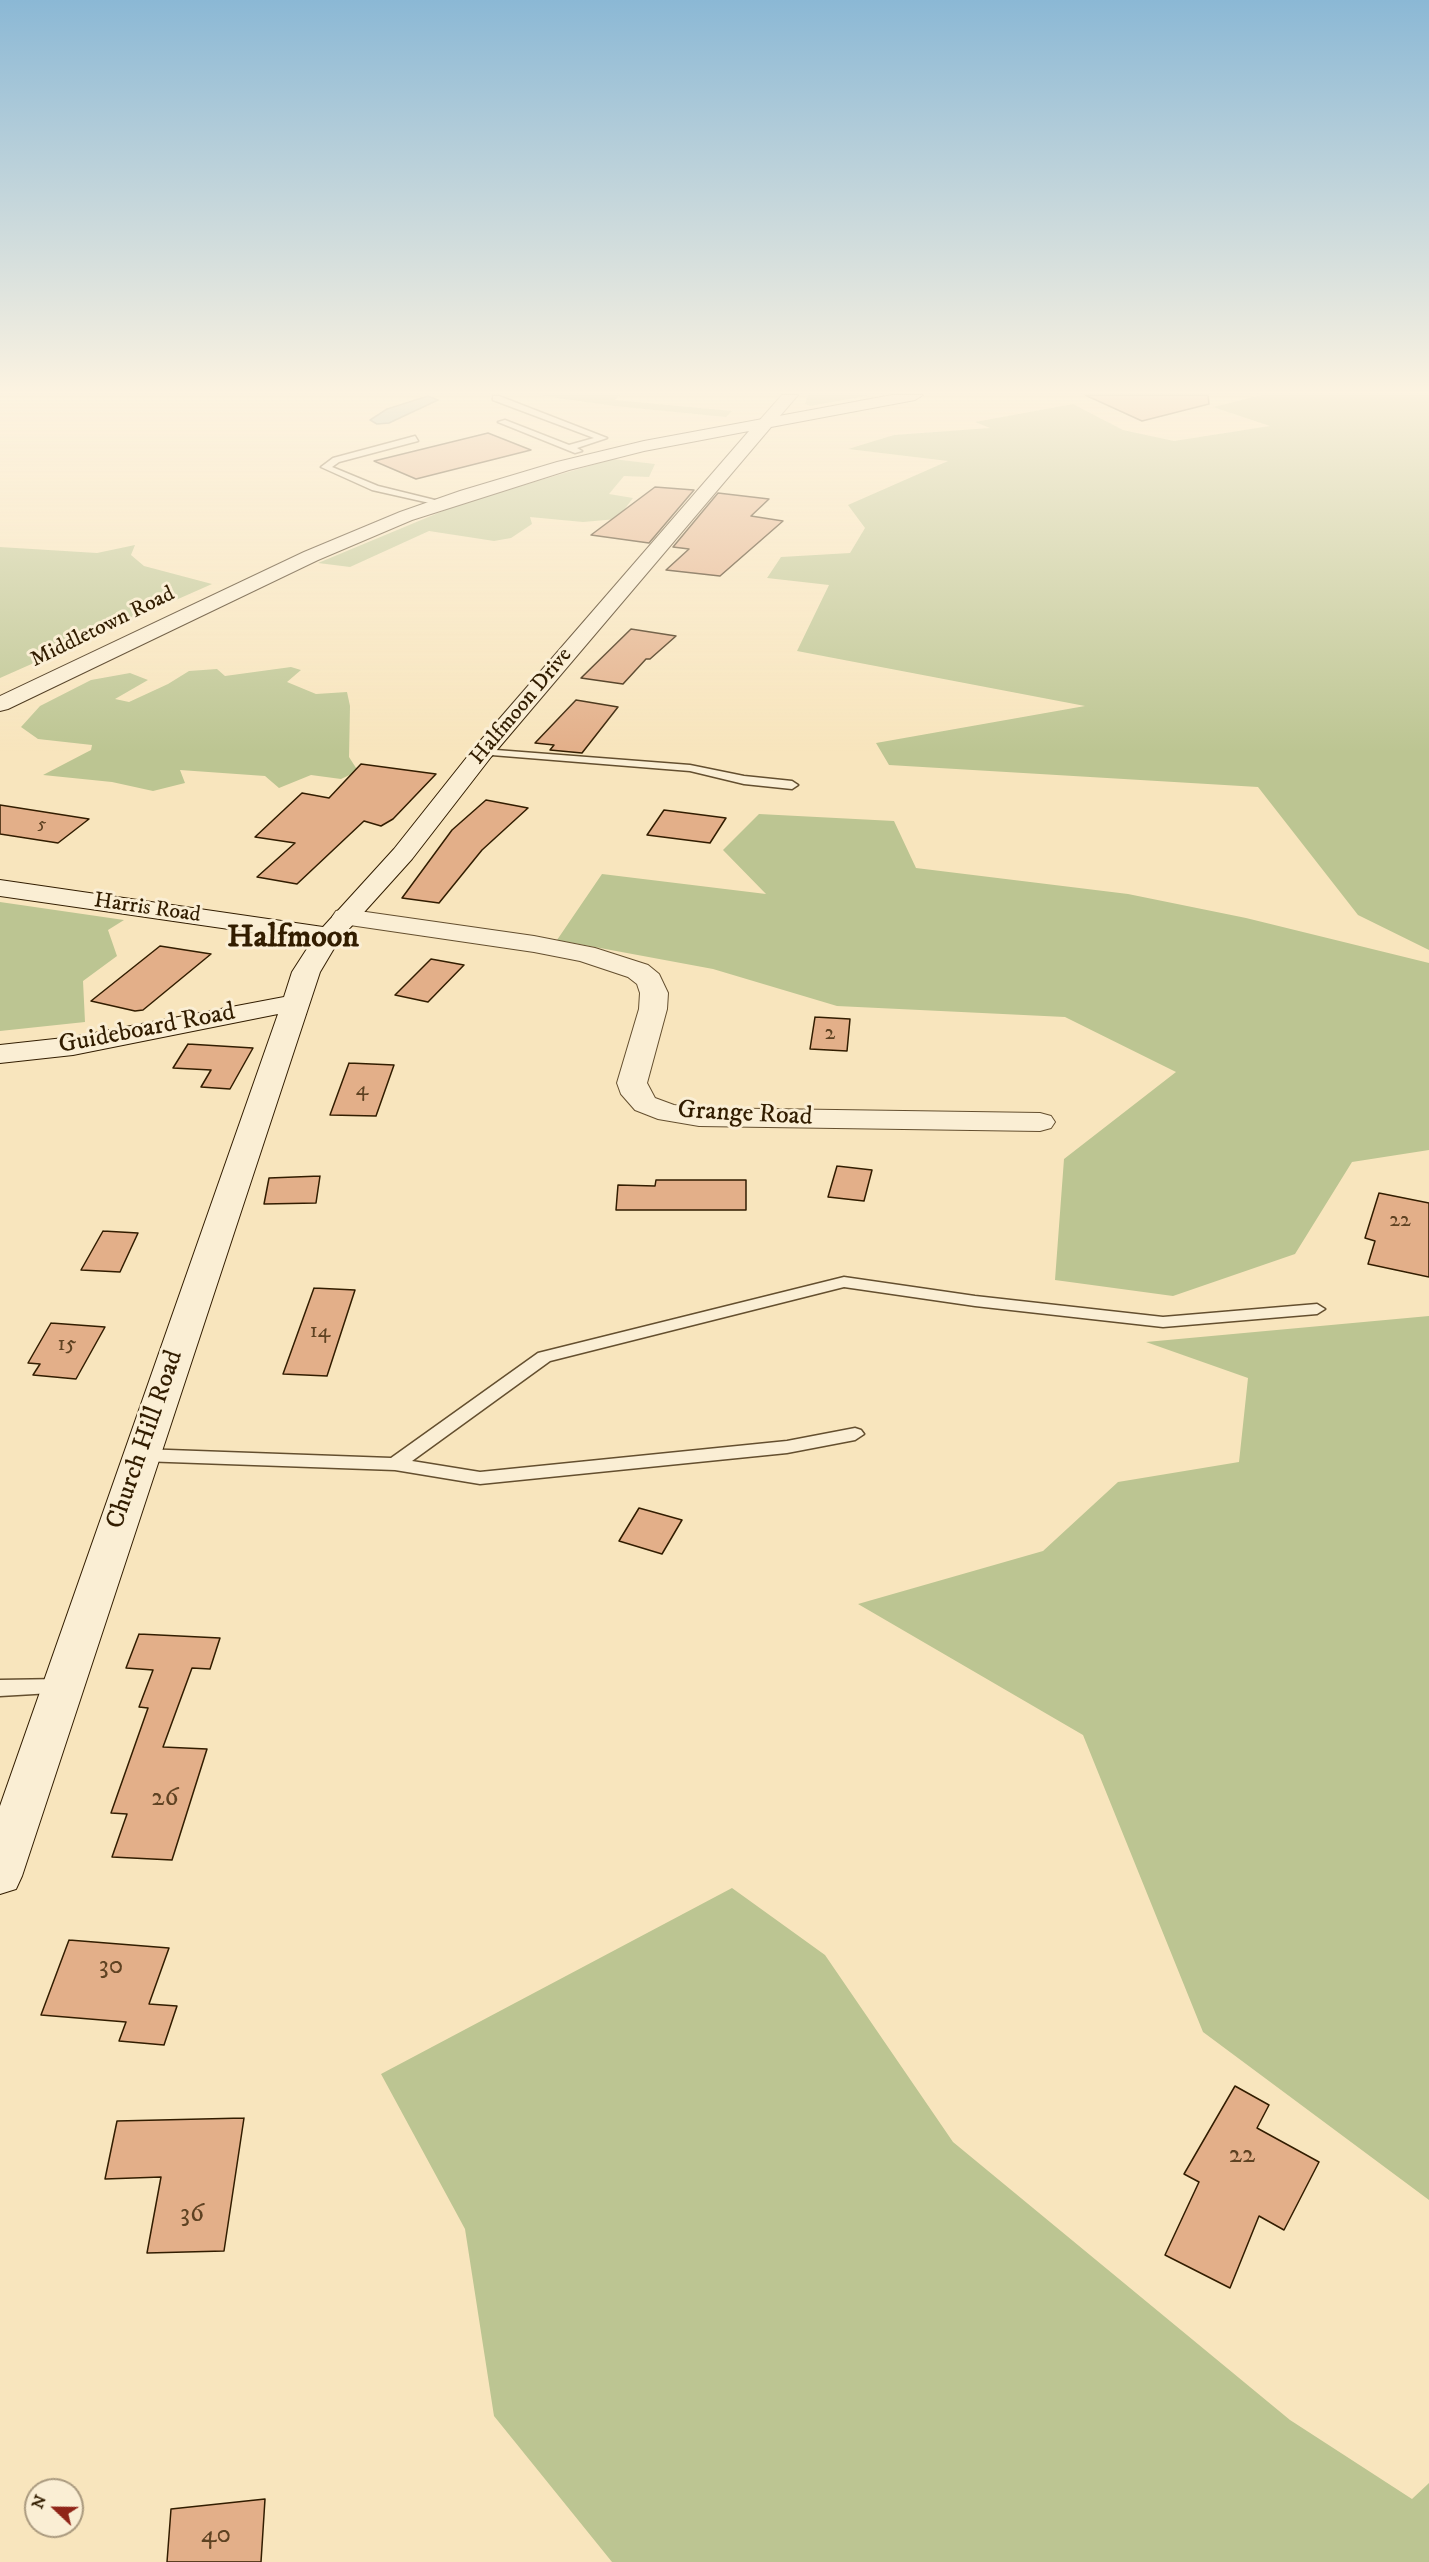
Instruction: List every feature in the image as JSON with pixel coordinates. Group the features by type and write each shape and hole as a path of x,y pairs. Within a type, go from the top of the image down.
{"street":[{"name":"Middletown Road","path":"0,704 311,556 414,515"},
{"name":"Halfmoon Drive","path":"293,1004 306,972 337,926 403,854 483,752 687,515"},
{"name":"Harris Road","path":"0,888 337,926"},
{"name":"Grange Road","path":"337,926 534,944 586,954 638,971 649,981 654,993 653,1008 632,1083 636,1094 645,1104 669,1113 699,1117 1040,1122"},
{"name":"Guideboard Road","path":"0,1054 73,1046 258,1008 293,1004"},
{"name":"Church Hill Road","path":"0,1876 293,1004"}],"lane":[{"path":"483,752 690,768 744,780 792,785"},
{"path":"395,1464 544,1357 844,1282 975,1301 1163,1322 1317,1310"},
{"path":"141,1455 395,1464 480,1478 787,1447 855,1434"},
{"path":"0,1688 62,1687"}],"green space":[{"path":"434,515 620,515 617,519 583,522 530,517 532,524 511,538 494,541 429,531 350,567 318,563"},
{"path":"855,515 1429,515 1429,950 1358,915 1258,787 889,765 876,743 1085,706 797,651 829,585 767,578 781,557 850,553 865,528"},
{"path":"135,545 131,555 144,566 212,584 0,678 0,547 97,553"},
{"path":"291,667 301,670 287,682 316,694 347,692 350,706 349,757 358,771 341,779 311,775 279,788 265,776 180,770 185,783 153,791 112,782 43,775 91,750 92,745 38,739 21,727 40,706 91,680 130,673 148,680 115,699 129,702 168,684 189,671 217,669 225,676"},
{"path":"759,814 894,821 916,868 1128,894 1246,918 1429,963 1429,1150 1352,1162 1295,1254 1173,1296 1055,1280 1064,1159 1176,1072 1065,1017 837,1006 713,969 557,940 602,874 766,894 723,850"},
{"path":"0,902 124,920 108,930 117,956 83,981 85,1022 0,1031"},
{"path":"1429,1316 1429,2200 1203,2032 1083,1735 858,1604 1043,1551 1118,1482 1239,1462 1248,1378 1146,1342"},
{"path":"732,1888 825,1955 953,2142 1290,2420 1412,2499 1429,2483 1429,2562 612,2562 494,2416 465,2229 381,2074"}],"building":[{"path":"618,515 673,515 649,543 591,535"},
{"path":"700,515 753,515 751,516 783,521 720,576 666,570 689,549 673,547"},
{"path":"631,629 676,636 650,659 646,659 623,684 581,678"},
{"path":"576,700 618,707 582,753 550,750 554,745 535,743"},
{"path":"361,764 436,774 393,819 381,826 364,821 297,884 257,877 295,843 255,837 302,793 329,798"},
{"path":"486,800 528,808 482,850 439,903 402,898 452,830"},
{"path":"0,805 89,819 58,843 0,834"},
{"path":"664,810 726,818 710,843 647,835"},
{"path":"160,946 211,954 143,1010 135,1011 91,1001"},
{"path":"431,959 464,965 428,1002 395,995"},
{"path":"815,1017 850,1019 847,1051 810,1049"},
{"path":"188,1044 253,1048 230,1089 201,1087 211,1070 173,1068"},
{"path":"349,1063 394,1065 376,1116 330,1115"},
{"path":"837,1166 872,1170 864,1201 828,1197"},
{"path":"320,1176 316,1203 264,1204 269,1178"},
{"path":"656,1180 746,1180 746,1210 616,1210 618,1185 655,1186"},
{"path":"1379,1193 1429,1203 1429,1277 1368,1264 1375,1241 1365,1238"},
{"path":"103,1231 138,1233 120,1272 81,1270"},
{"path":"314,1288 355,1290 327,1376 283,1374"},
{"path":"51,1323 105,1327 76,1379 33,1375 40,1364 28,1363"},
{"path":"639,1508 682,1520 662,1554 619,1541"},
{"path":"139,1634 220,1638 210,1669 192,1668 163,1747 207,1749 172,1860 112,1857 127,1814 111,1813 148,1708 139,1707 153,1670 126,1668"},
{"path":"69,1940 169,1948 149,2004 177,2006 164,2045 119,2041 126,2022 41,2015"},
{"path":"1235,2086 1269,2105 1257,2128 1319,2162 1284,2230 1259,2216 1230,2288 1165,2255 1199,2182 1184,2174"},
{"path":"244,2118 224,2251 147,2253 161,2177 105,2179 117,2121"},
{"path":"265,2499 261,2562 167,2562 171,2509"}],"district":[{"name":"Halfmoon","path":"293,939"}]}
